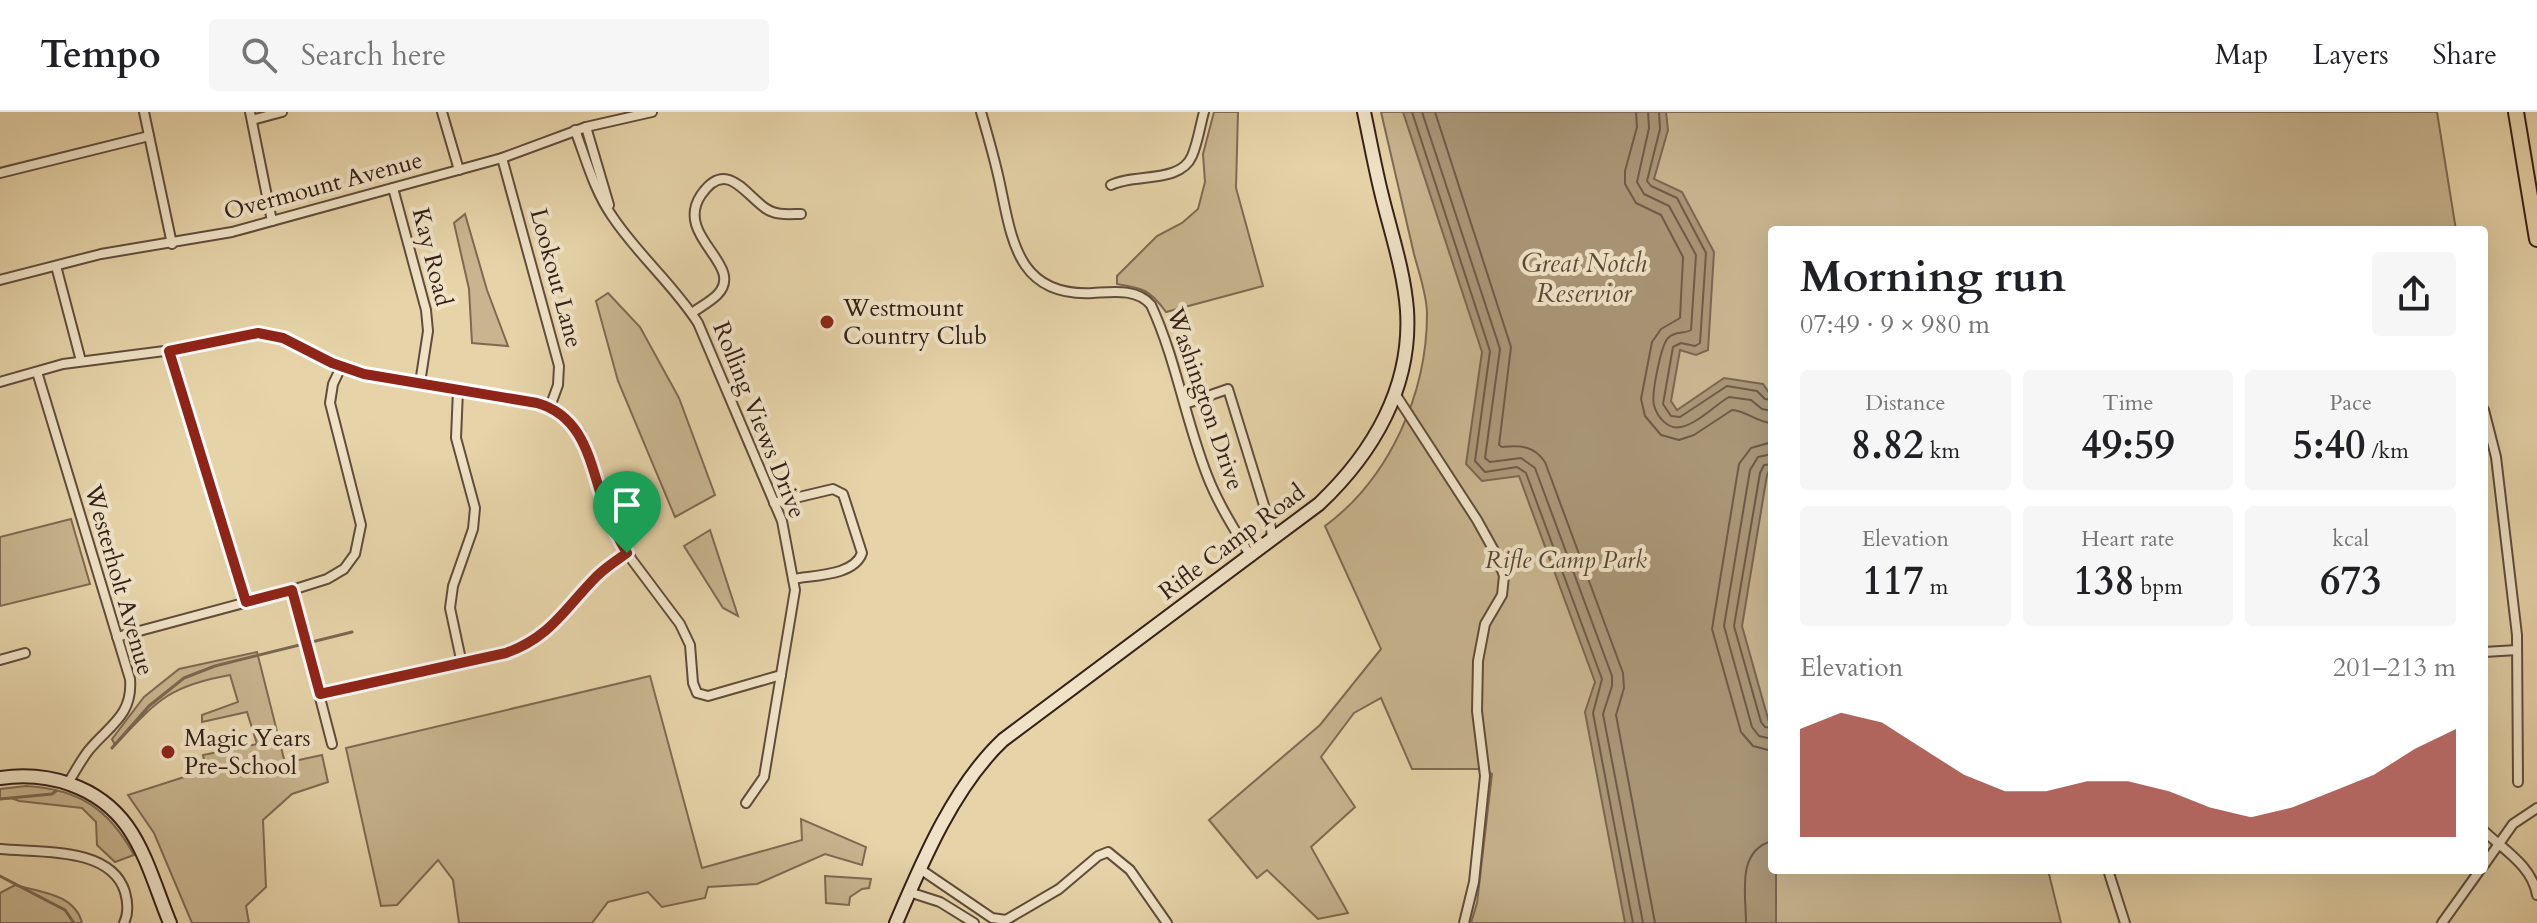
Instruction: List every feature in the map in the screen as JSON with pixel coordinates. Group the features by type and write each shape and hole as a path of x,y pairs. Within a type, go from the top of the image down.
{"main road":[{"path":"2516,112 2531,158 2537,239"}],"street":[{"path":"144,112 172,244"},
{"path":"272,221 251,116 282,112"},
{"path":"442,112 459,170"},
{"name":"Overmount Avenue","path":"0,280 101,254 232,232 502,158 575,130 652,112"},
{"name":"Washington Drive","path":"981,112 1020,261 1038,278 1063,290 1077,293 1127,292 1147,299 1157,318 1213,489 1251,557"},
{"path":"1111,185 1126,179 1178,171 1187,165 1193,155 1204,112"},
{"name":"Rifle Camp Road","path":"896,923 961,791 995,747 1319,504 1353,469 1376,437 1394,392 1405,344 1407,312 1364,112"},
{"name":"Rolling Views Drive","path":"586,127 612,217"},
{"name":"Rolling Views Drive","path":"575,130 597,190 612,217 698,323 782,521 795,590 764,777 746,803"},
{"path":"0,173 149,136"},
{"name":"Lookout Lane","path":"502,158 559,366 558,385 550,407"},
{"path":"692,313 719,294 724,283 722,267 694,222 693,208 708,185 720,180 732,180 743,186 767,210 801,214"},
{"name":"Kay Road","path":"393,188 426,310 428,331 420,383"},
{"path":"56,266 81,361"},
{"path":"0,382 81,361 169,351 258,333 283,338 341,367 364,374 550,407 566,417 580,433 605,507 627,553 680,624 690,645 693,683 697,693 708,696 781,675"},
{"path":"169,351 246,602"},
{"path":"117,637 292,590 327,579 344,569 355,554 361,534 359,515 330,403 330,393 341,367"},
{"name":"Westerholt Avenue","path":"37,372 130,679 130,699 122,716 91,748 68,783"},
{"path":"1185,404 1228,389 1271,528 1272,541"},
{"path":"458,390 456,438 475,508 473,529 453,586 450,608 462,664"},
{"path":"1394,392 1477,520 1504,576 1502,595 1485,624 1478,661 1477,711 1485,776 1474,882 1464,923"},
{"path":"2488,426 2496,457 2517,650 2518,782"},
{"path":"774,503 833,489 843,494 862,553 859,562 850,568 793,579"},
{"path":"320,694 462,664 531,643 562,617 604,569 627,553"},
{"path":"292,590 332,744"},
{"path":"2488,652 2517,650"},
{"path":"0,660 25,653"},
{"path":"0,778 38,776 68,783 101,802 127,827 170,923"},
{"path":"2488,859 2513,824 2537,808"},
{"path":"2488,835 2529,874 2537,895"},
{"path":"0,849 82,857 108,867 124,889 128,907 124,923"},
{"path":"920,869 992,918 1006,920 1059,889 1098,856 1108,852 1130,870 1167,923"},
{"path":"2109,874 2125,923"},
{"path":"2442,923 2477,874"},
{"path":"909,892 940,902 974,923"},
{"path":"962,914 968,901"}],"green space":[{"path":"1214,112 1238,112 1236,188 1263,286 1166,312 1145,291 1117,284 1117,276 1157,236 1182,223 1198,209 1205,182 1203,154"},
{"name":"Rifle Camp Park","path":"1381,112 2437,112 2455,226 1768,226 1768,874 2049,874 2061,923 1471,923 1477,903 1492,774 1478,769 1412,769 1381,698 1354,713 1321,757 1355,807 1311,847 1348,913 1318,919 1267,870 1257,878 1209,820 1320,725 1381,649 1325,526 1348,506 1386,459 1412,403 1420,374 1427,314"},
{"path":"465,214 487,290 508,346 472,343 469,289 454,223"},
{"path":"608,293 640,327 679,398 715,495 675,517 618,381 596,301"},
{"path":"71,519 90,584 0,606 0,537"},
{"path":"710,530 738,616 723,608 684,546"},
{"path":"257,652 285,763 322,755 328,782 292,794 263,820 266,887 246,906 249,923 192,923 154,833 128,795 206,770 203,755 257,744 247,712 202,722 202,715 238,702 230,675 209,679 177,690 153,706 115,745 112,739 144,697 179,669"},
{"path":"650,676 702,868 802,840 801,819 866,847 862,865 825,854 757,884 708,887 705,898 662,907 648,892 608,902 592,923 459,923 453,880 438,860 397,905 381,906 346,748"},
{"path":"26,786 62,792 90,804 114,825 134,855 115,862 97,845 96,822 82,808 0,799 0,789"},
{"path":"825,876 871,879 869,888 850,897 849,905 826,903"},
{"path":"15,885 64,900 78,913 82,923 0,923 0,893"}],"water":[{"name":"Great Notch Reservior","path":"1403,112 1666,112 1668,130 1654,179 1682,192 1714,252 1708,350 1696,355 1680,350 1671,401 1677,410 1724,378 1763,384 1768,391 1768,473 1742,626 1768,719 1768,874 1776,874 1776,923 1625,923 1585,712 1595,682 1519,476 1482,481 1466,464 1482,352"}],"waterway":[{"path":"112,748 149,706 184,678 215,666 352,632"},
{"path":"0,799 52,794 56,791"},
{"path":"0,876 65,910 74,923"}],"place":[{"name":"Westmount Country Club","path":"827,322"},
{"name":"Magic Years Pre-School","path":"168,752"}],"route":[{"path":"267,334 283,338 332,363 364,374 547,406 559,412 580,433 605,507 627,553 604,569 562,617 531,643 462,664 320,694 292,590 246,602 169,351 234,337 267,334"}]}
